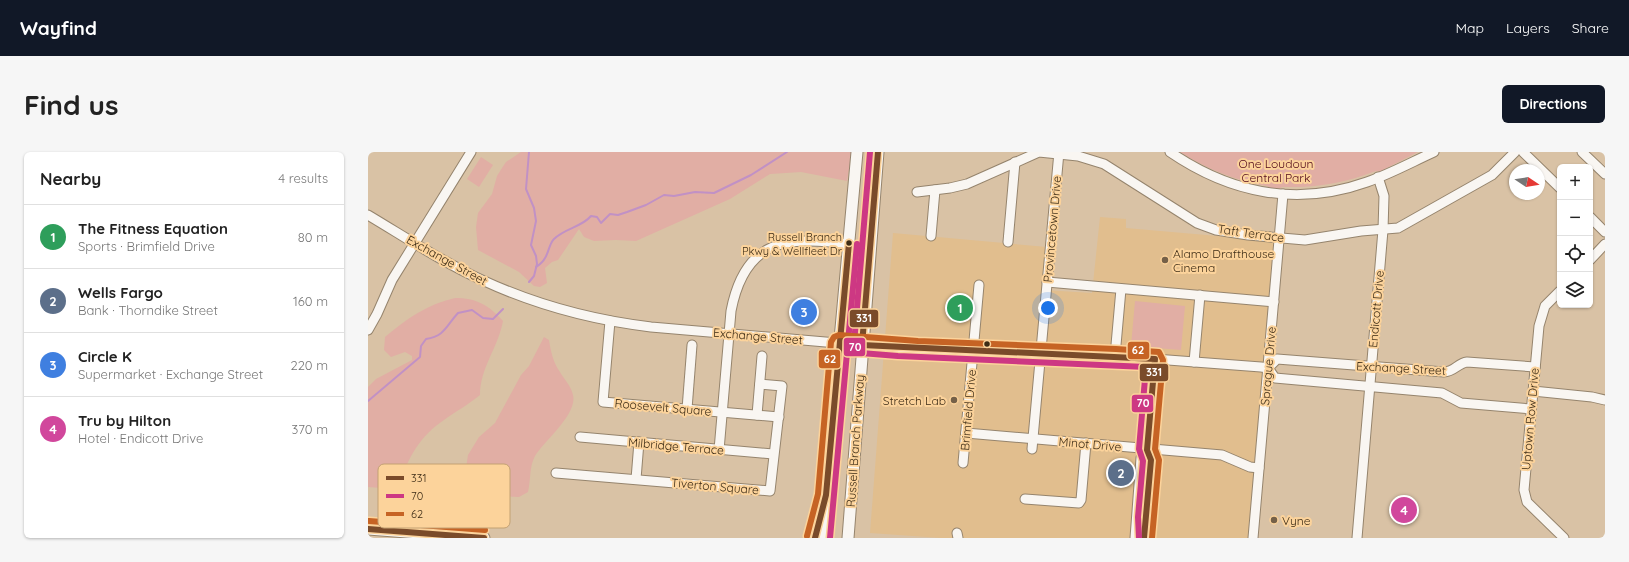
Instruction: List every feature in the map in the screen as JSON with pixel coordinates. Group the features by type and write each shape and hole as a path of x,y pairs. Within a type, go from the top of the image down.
{"main road":[{"name":"Russell Branch Parkway","path":"822,538 856,152"},
{"name":"Russell Branch Parkway","path":"848,538 878,152"},
{"path":"815,538 826,495"},
{"path":"368,529 484,538"}],"street":[{"path":"369,325 392,280 414,242 471,152"},
{"name":"Taft Terrace","path":"917,192 967,184 1039,152 1058,153 1090,158 1104,164 1197,223 1216,230 1237,234 1310,240 1361,231 1398,228 1405,225 1492,175 1515,152"},
{"path":"1170,152 1188,164 1223,181 1249,189 1283,194 1332,191 1378,177 1434,152"},
{"path":"1523,152 1557,185"},
{"path":"1582,152 1605,174"},
{"name":"Provincetown Drive","path":"1032,449 1058,153"},
{"path":"1008,242 1015,162"},
{"name":"Endicott Drive","path":"1357,538 1383,230 1384,196 1378,177"},
{"path":"931,236 935,190"},
{"name":"Sprague Drive","path":"1253,538 1283,194"},
{"name":"Exchange Street","path":"368,215 480,279 520,296 556,309 610,321 652,327 839,344 973,352 1115,356 1268,368 1277,359 1444,372 1451,371 1467,362 1535,367"},
{"path":"1593,220 1605,232"},
{"path":"719,450 729,334 734,298 740,279 749,266 765,251 775,245 795,240 849,244"},
{"path":"1593,257 1605,244"},
{"path":"1047,282 1274,302"},
{"name":"Brimfield Drive","path":"963,463 979,285"},
{"path":"1115,356 1121,289"},
{"name":"Uptown Row Drive","path":"1557,294 1545,306 1538,326 1525,496 1527,502 1564,538"},
{"path":"1194,362 1200,295"},
{"name":"Roosevelt Square","path":"610,321 603,402 779,417"},
{"path":"687,409 692,346"},
{"path":"757,415 762,356"},
{"path":"1144,538 1141,518 1141,458 1147,450 1155,359"},
{"name":"Exchange Street","path":"1268,368 1275,378 1442,393 1461,403 1532,409"},
{"name":"Tiverton Square","path":"556,473 770,491 773,454 782,386 760,384"},
{"path":"1533,391 1592,397 1605,400"},
{"name":"Minot Drive","path":"966,433 1086,443 1147,450 1222,455 1250,467 1260,468"},
{"name":"Milbridge Terrace","path":"580,437 773,454"},
{"path":"636,479 639,442"},
{"path":"1025,499 1079,503 1081,500 1086,443"},
{"path":"1131,538 1141,518"},
{"path":"1135,538 1141,518"},
{"path":"1141,518 1147,538"}],"shaded area":[{"path":"1100,217 1126,219 1126,228 1274,241 1249,538 941,538 870,533 893,233 1047,247 1044,290 1092,293"}],"green space":[{"path":"521,152 852,152 847,181 801,172 770,174 730,199 636,241 594,241 584,237 579,229 558,260 552,262 545,268 547,283 540,287 534,286 519,272 478,250 476,227 478,213 492,194 497,176 506,162"},
{"name":"One Loudoun Central Park","path":"1180,152 1418,152 1379,172 1376,171 1353,179 1318,186 1282,187 1279,189 1269,188 1267,186 1222,174"},
{"path":"481,157 493,165 479,187 467,179"},
{"path":"455,298 463,298 476,301 493,311 503,321 501,331 483,376 480,395 428,433 416,448 408,464 378,464 378,488 368,487 368,387 376,379 412,360 412,356 405,352 391,357 384,350 385,337 418,313"},
{"path":"1135,301 1185,306 1181,350 1131,346"},
{"path":"544,337 549,340 556,364 571,389 573,403 565,419 535,456 532,465 528,492 519,497 510,497 510,464 467,464 468,455 479,437 495,423 521,375 529,366"}],"waterway":[{"path":"529,152 526,189 534,208 536,221 531,245 536,256 537,264 534,276 529,282"},
{"path":"536,267 544,259 551,243 558,235 583,223 591,216 597,217 601,223 610,214 618,215 627,212 646,205 664,195 674,196 695,192 714,193 751,175 787,152"},
{"path":"368,401 420,357 421,346 426,339 437,336 445,330 458,313 472,310 483,318 493,319 503,309"}],"transit line":[{"name":"70","path":"870,152 854,344 855,350 861,353 898,356 1146,367 1139,449 1143,461 1138,517 1139,538"},
{"name":"331","path":"878,152 862,345 1155,359 1147,450 1151,460 1144,538"},
{"name":"331","path":"815,538 826,495 849,243"},
{"name":"70","path":"830,538 857,244"},
{"name":"62","path":"807,536 818,494 831,342 834,337 839,335 918,341 1159,352 1163,360 1155,449 1159,460 1152,538"},
{"name":"62","path":"369,521 378,522"},
{"name":"62","path":"459,528 485,530"},
{"name":"331","path":"368,529 484,538"}],"place":[{"name":"Russell Branch Pkwy & Wellfleet Dr","path":"849,243"},
{"name":"Alamo Drafthouse Cinema","path":"1165,260"},
{"name":"The Fitness Equation","path":"960,308"},
{"name":"Circle K","path":"804,312"},
{"name":"Stretch Lab","path":"954,400"},
{"name":"Wells Fargo","path":"1121,473"},
{"name":"Tru by Hilton","path":"1404,510"},
{"name":"Vyne","path":"1274,520"}]}
